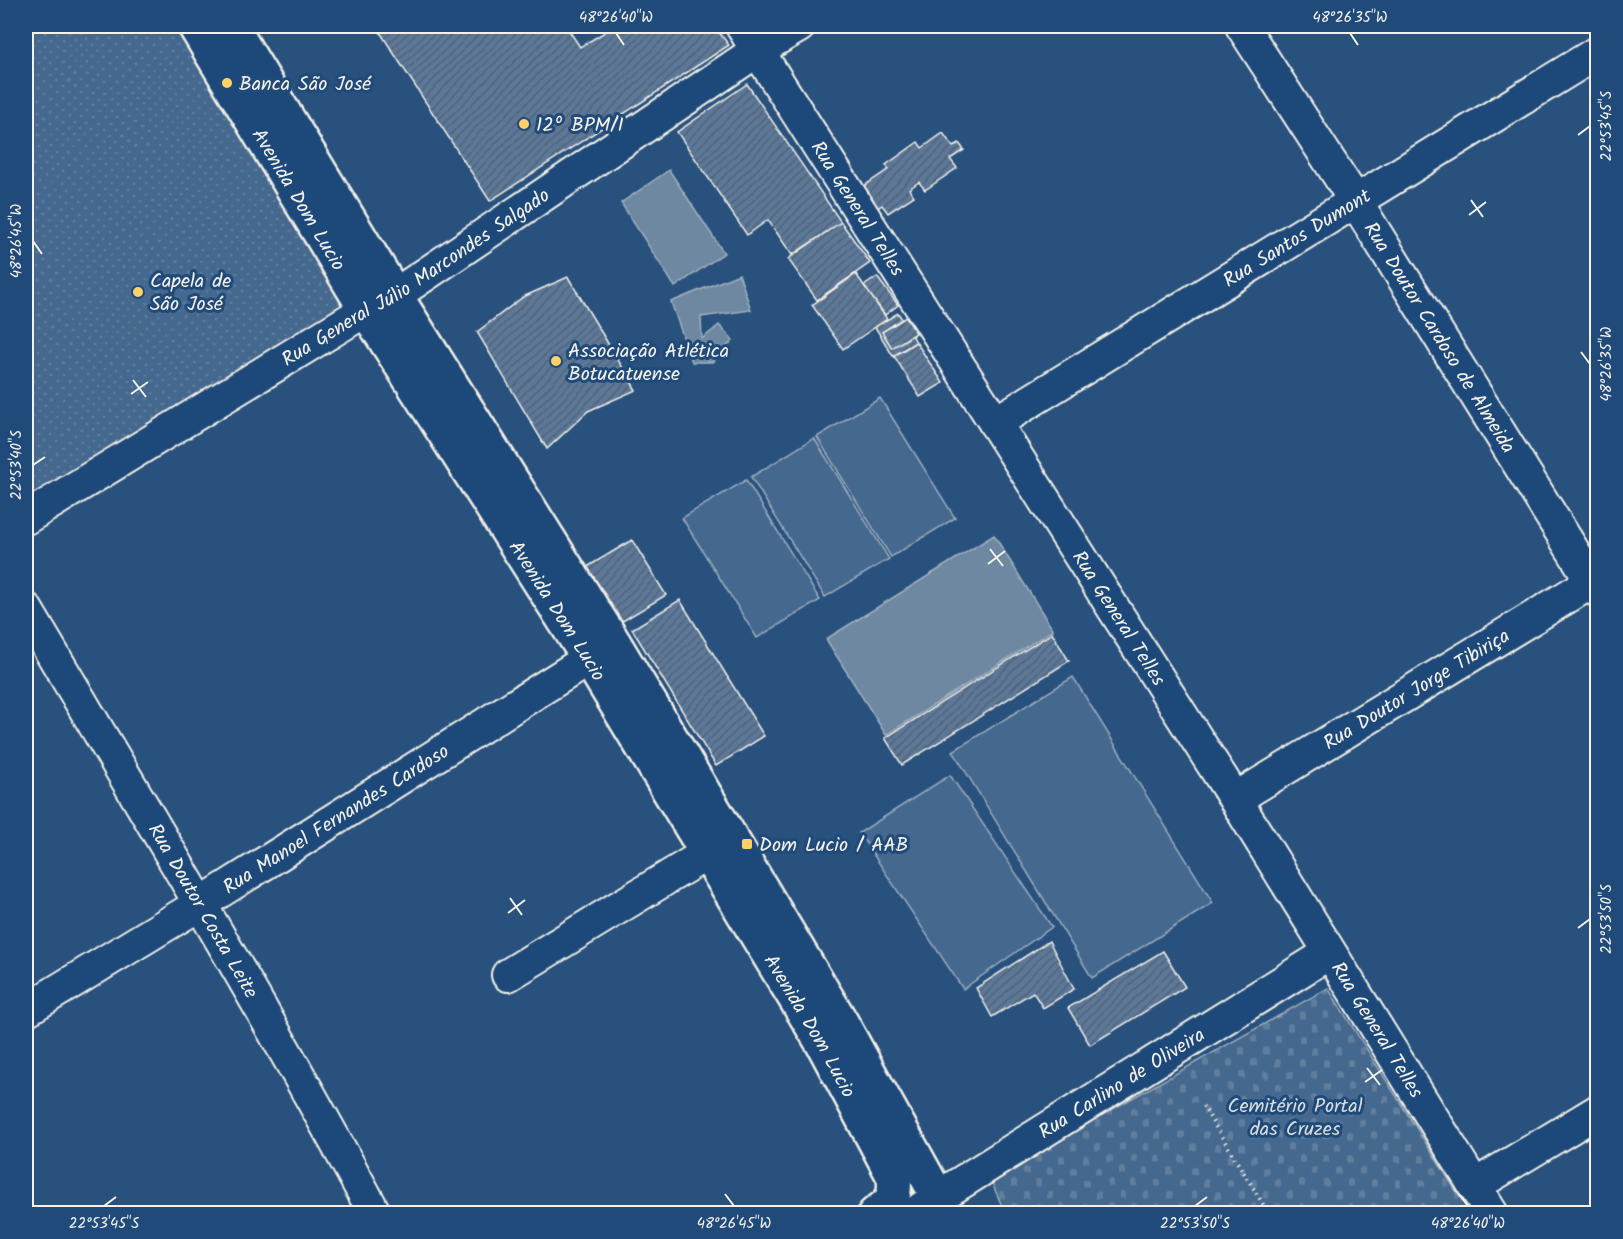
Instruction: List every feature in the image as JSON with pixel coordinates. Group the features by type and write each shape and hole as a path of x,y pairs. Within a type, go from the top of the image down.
{"main road":[{"name":"Avenida Dom Lucio","path":"195,26 366,310 602,651 840,1020 904,1207"},
{"name":"Avenida Dom Lucio","path":"231,26 395,295 602,651 706,854 823,1044 894,1177 895,1191 904,1207"}],"street":[{"name":"Rua General Júlio Marcondes Salgado","path":"26,519 366,310 395,295 750,38 799,26"},
{"name":"Rua Doutor Cardoso de Almeida","path":"1242,26 1356,202 1596,584"},
{"name":"Rua General Telles","path":"750,38 1235,799 1492,1214"},
{"name":"Rua Santos Dumont","path":"995,423 1598,52"},
{"name":"Rua Doutor Jorge Tibiriça","path":"1235,799 1596,584"},
{"name":"Rua Doutor Costa Leite","path":"26,609 200,904 336,1140 375,1214"},
{"name":"Rua Manoel Fernandes Cardoso","path":"26,1010 200,904 602,651"},
{"path":"508,975 706,854"},
{"name":"Rua Carlino de Oliveira","path":"904,1207 1329,953"},
{"path":"1474,1186 1598,1111"}],"path":[{"path":"1203,1106 1269,1214"}],"green space":[{"path":"26,26 182,26 352,304 26,506"},
{"path":"880,398 955,518 891,557 817,437"},
{"path":"814,438 889,559 825,597 751,477"},
{"path":"746,480 820,600 757,638 682,518"},
{"path":"1073,677 1213,903 1092,978 953,751"},
{"path":"950,775 1052,927 963,989 859,833"},
{"name":"Cemitério Portal das Cruzes","path":"1328,988 1470,1213 1005,1213 990,1178"}],"shaded area":[{"path":"669,170 724,253 675,287 621,203"},
{"path":"739,274 751,310 701,317 702,339 719,325 733,340 713,362 692,362 671,302"},
{"path":"994,535 1053,630 886,735 826,639"}],"building":[{"name":"12º BPM/I","path":"376,26 566,26 580,47 615,26 714,26 729,45 490,201"},
{"path":"747,84 841,222 792,255 768,220 747,235 677,132"},
{"path":"943,133 953,147 959,143 964,150 950,159 957,168 925,190 919,182 909,189 914,196 888,213 882,205 871,213 865,205 873,199 864,186 889,169 886,165 918,142 922,148"},
{"path":"841,222 870,263 817,300 788,259"},
{"path":"856,274 887,319 843,349 812,305"},
{"name":"Associação Atlética Botucatuense","path":"568,277 636,390 588,411 547,449 477,332 523,297"},
{"path":"877,277 898,305 885,315 864,286"},
{"path":"898,313 902,319 882,332 892,348 912,335 916,342 893,356 875,327"},
{"path":"906,317 916,333 892,348 882,332"},
{"path":"916,342 943,383 920,397 894,356"},
{"path":"632,540 666,595 616,625 582,570"},
{"path":"680,600 764,736 716,766 632,629"},
{"path":"1052,633 1069,661 902,765 885,738"},
{"path":"1049,941 1074,989 1043,1008 1033,992 992,1017 976,988"},
{"path":"1163,951 1185,987 1090,1045 1068,1008"}],"place":[{"name":"Banca São José","path":"227,83"},
{"name":"12º BPM/I","path":"524,124"},
{"name":"Capela de São José","path":"138,292"},
{"name":"Associação Atlética Botucatuense","path":"556,361"},
{"name":"Dom Lucio / AAB","path":"747,844"}]}
